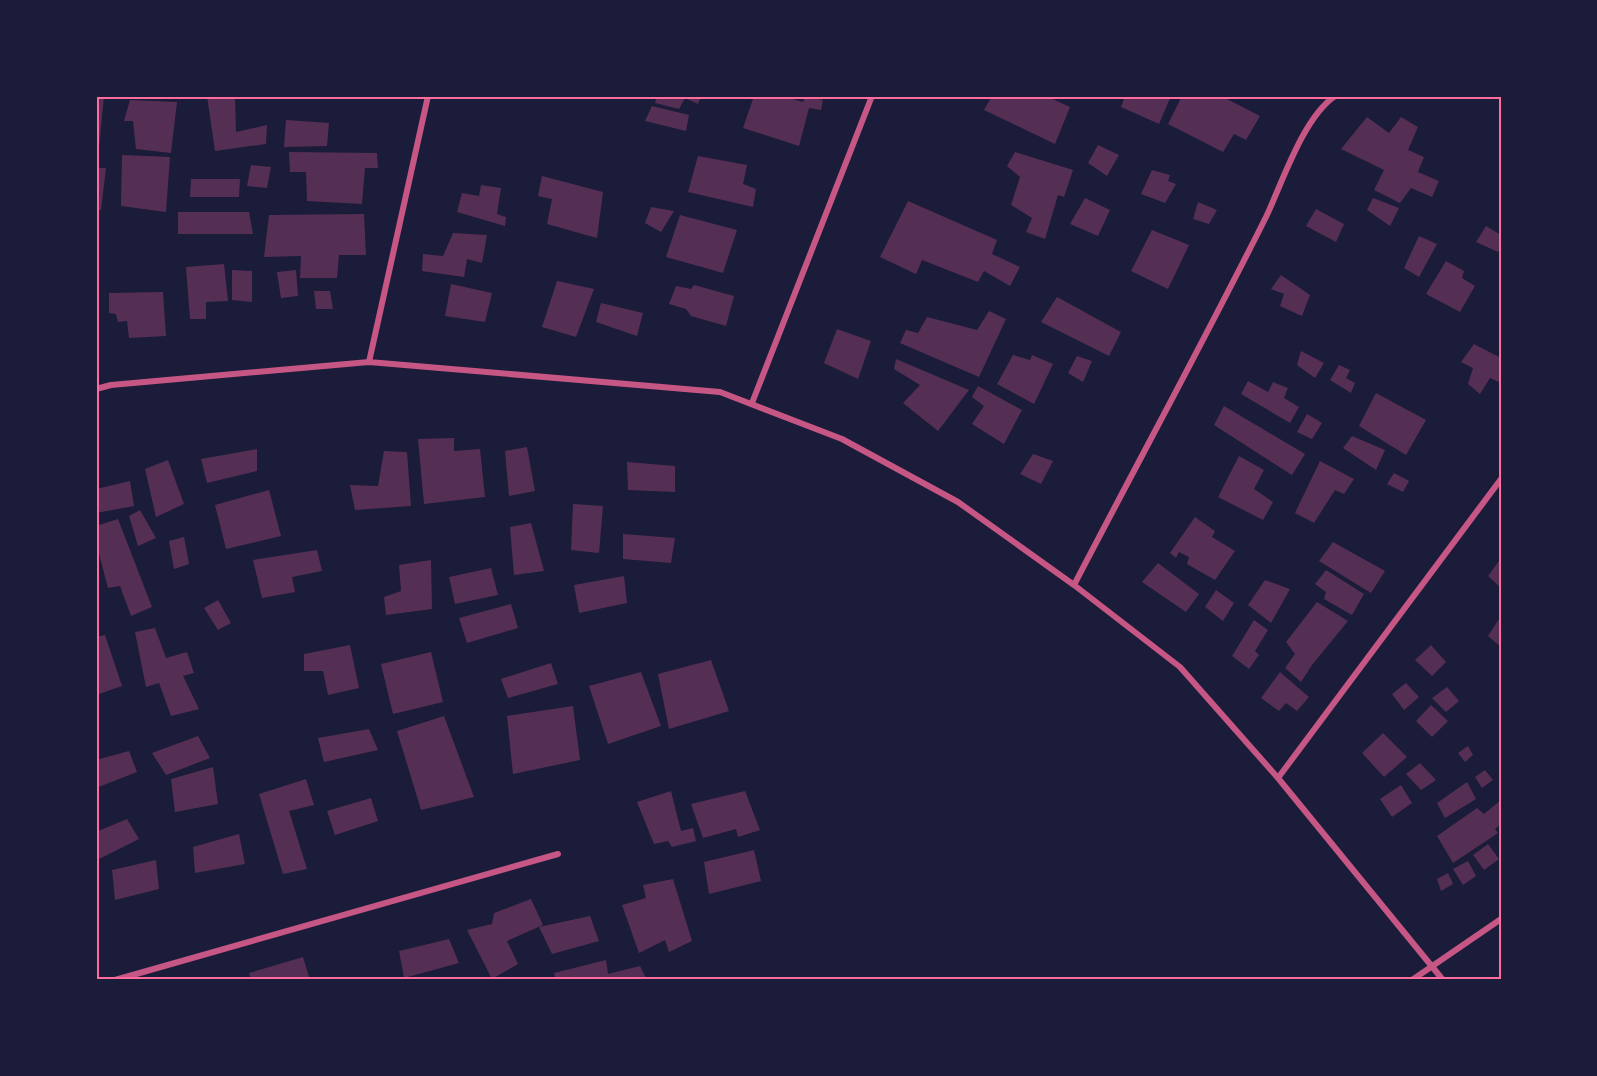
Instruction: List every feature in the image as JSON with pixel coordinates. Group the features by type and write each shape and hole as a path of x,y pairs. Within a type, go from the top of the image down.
{"street":[{"path":"369,362 428,96"},
{"path":"752,403 872,96"},
{"path":"1074,585 1266,216 1313,118 1324,103 1335,96"},
{"path":"96,389 111,385 369,362 720,392 842,439 958,502 1074,585 1180,667 1278,778 1443,980"},
{"path":"1278,778 1501,479"},
{"path":"115,980 558,854"},
{"path":"1412,980 1501,919"}],"building":[{"path":"96,96 104,96 98,158 96,157"},
{"path":"207,96 235,96 236,132 267,125 266,144 215,151"},
{"path":"657,96 701,96 698,104 685,98 679,109 655,103"},
{"path":"754,96 782,96 803,102 805,96 823,100 821,110 809,108 799,146 743,128"},
{"path":"992,96 1046,96 1070,107 1055,144 984,110"},
{"path":"1125,96 1171,96 1159,124 1121,107"},
{"path":"1182,96 1221,96 1260,116 1246,140 1234,134 1223,152 1168,124"},
{"path":"130,100 177,102 171,153 136,149 133,121 124,121"},
{"path":"652,106 689,115 686,131 645,121"},
{"path":"1367,117 1389,133 1401,117 1418,127 1408,150 1424,157 1418,172 1439,181 1432,197 1411,188 1400,203 1374,190 1384,170 1341,149"},
{"path":"286,120 329,123 327,146 284,147"},
{"path":"1098,145 1119,155 1107,176 1088,163"},
{"path":"289,152 377,153 378,168 365,168 362,204 307,201 306,172 290,172"},
{"path":"1015,152 1073,170 1064,197 1058,195 1045,239 1026,232 1032,218 1011,205 1020,177 1007,166"},
{"path":"122,155 170,157 166,212 121,206"},
{"path":"698,156 747,165 743,184 756,189 753,207 688,192"},
{"path":"251,165 271,167 267,188 247,186"},
{"path":"96,168 106,168 101,210 96,211"},
{"path":"1152,170 1170,175 1168,181 1176,184 1165,203 1141,194"},
{"path":"542,176 603,192 597,238 547,224 552,199 538,196"},
{"path":"191,179 240,179 239,197 190,197"},
{"path":"481,185 501,188 497,214 506,217 505,226 457,212 462,193 479,196"},
{"path":"1085,198 1110,210 1098,236 1070,224"},
{"path":"1373,198 1399,208 1390,226 1367,210"},
{"path":"908,201 997,240 992,254 1020,267 1010,286 984,271 978,282 922,260 916,274 880,257"},
{"path":"1198,202 1217,210 1209,224 1193,219"},
{"path":"651,207 674,211 661,232 645,223"},
{"path":"1316,209 1344,224 1336,242 1306,226"},
{"path":"178,212 249,212 253,234 178,234"},
{"path":"364,214 366,255 339,255 337,278 300,278 301,256 264,257 269,215"},
{"path":"680,215 737,230 723,273 666,257"},
{"path":"1486,226 1501,235 1501,246 1498,252 1476,242"},
{"path":"1152,230 1189,245 1168,289 1131,271"},
{"path":"453,233 487,235 482,263 467,259 464,277 422,271 423,254 443,256"},
{"path":"1419,236 1437,244 1419,277 1404,268"},
{"path":"1446,261 1464,271 1462,278 1475,286 1460,312 1426,294"},
{"path":"224,264 228,301 206,302 206,319 190,319 186,267"},
{"path":"232,270 252,271 252,302 232,300"},
{"path":"296,270 298,296 281,298 277,272"},
{"path":"1281,275 1310,295 1302,316 1280,306 1284,294 1271,289"},
{"path":"557,281 594,289 576,337 542,327"},
{"path":"451,284 492,293 485,322 445,316"},
{"path":"694,285 734,296 726,326 691,316 686,309 669,304 676,286 691,289"},
{"path":"314,291 330,291 333,309 316,309"},
{"path":"163,292 166,336 129,338 127,321 118,322 116,314 109,313 109,293"},
{"path":"1057,297 1121,332 1109,356 1041,322"},
{"path":"601,303 643,313 637,336 596,322"},
{"path":"989,311 1006,319 979,377 900,343 906,330 918,333 927,317 977,330"},
{"path":"837,329 871,341 858,379 824,363"},
{"path":"1474,344 1501,358 1501,383 1490,378 1480,394 1468,384 1473,368 1461,362"},
{"path":"1301,351 1324,363 1315,378 1297,365"},
{"path":"1013,355 1030,360 1032,355 1053,364 1034,404 997,384"},
{"path":"1077,356 1092,361 1083,382 1068,373"},
{"path":"896,359 969,390 938,431 903,403 920,385 894,369"},
{"path":"1339,365 1350,370 1346,378 1355,383 1351,393 1330,380"},
{"path":"1248,381 1268,392 1273,382 1288,388 1284,398 1299,407 1290,423 1241,394"},
{"path":"978,386 1022,410 1004,444 972,424 984,406 972,397"},
{"path":"1376,393 1426,420 1406,455 1359,426"},
{"path":"1224,406 1305,454 1292,475 1214,425"},
{"path":"1307,414 1322,423 1312,439 1297,432"},
{"path":"1352,436 1385,450 1376,470 1343,448"},
{"path":"454,438 454,451 480,449 485,497 424,504 418,439"},
{"path":"527,447 535,491 509,496 505,451"},
{"path":"257,449 257,471 207,483 201,459"},
{"path":"384,451 407,452 411,506 355,510 350,485 378,486"},
{"path":"1033,454 1053,461 1041,484 1020,474"},
{"path":"1239,456 1264,470 1254,489 1273,502 1263,520 1218,497"},
{"path":"168,460 184,504 156,517 145,469"},
{"path":"1320,461 1354,479 1344,494 1335,490 1314,523 1295,513"},
{"path":"627,462 675,466 675,492 628,490"},
{"path":"1394,473 1409,481 1403,492 1387,484"},
{"path":"130,481 134,506 96,513 96,489"},
{"path":"269,490 281,536 226,549 215,505"},
{"path":"573,504 603,506 599,553 571,550"},
{"path":"140,510 156,538 138,546 129,516"},
{"path":"1195,517 1215,531 1212,537 1235,551 1215,580 1187,564 1189,557 1179,552 1176,558 1170,553"},
{"path":"118,519 152,607 131,616 120,586 108,588 96,542 96,526"},
{"path":"531,523 544,571 514,575 510,527"},
{"path":"623,534 675,538 671,563 623,559"},
{"path":"184,537 189,564 174,569 169,541"},
{"path":"1333,542 1385,571 1371,593 1319,561"},
{"path":"317,550 322,571 292,577 295,592 262,598 253,560"},
{"path":"431,560 432,609 386,615 384,597 401,591 399,565"},
{"path":"1499,561 1501,563 1501,588 1488,576"},
{"path":"1158,563 1199,594 1186,612 1142,582"},
{"path":"491,568 498,595 455,604 449,577"},
{"path":"1326,570 1364,594 1352,615 1324,599 1326,592 1315,584"},
{"path":"624,576 627,603 579,613 574,585"},
{"path":"1265,580 1290,589 1271,623 1248,605"},
{"path":"1216,590 1234,603 1223,621 1205,607"},
{"path":"218,600 231,623 218,630 204,608"},
{"path":"1317,602 1348,621 1301,682 1285,668 1295,654 1286,642"},
{"path":"511,604 518,628 467,643 459,618"},
{"path":"1501,616 1501,647 1488,636"},
{"path":"1254,620 1268,630 1255,651 1259,655 1249,669 1232,656"},
{"path":"155,628 166,658 187,652 194,673 183,676 199,709 171,716 159,683 146,687 135,632"},
{"path":"105,635 122,686 96,695 96,637"},
{"path":"350,645 359,688 328,695 323,671 304,671 304,654"},
{"path":"1431,645 1446,662 1432,676 1415,660"},
{"path":"431,652 443,702 393,714 381,664"},
{"path":"711,660 729,711 669,729 658,674"},
{"path":"551,663 558,684 508,698 501,679"},
{"path":"641,672 661,726 608,744 589,686"},
{"path":"1280,672 1309,697 1297,711 1286,703 1279,711 1261,698"},
{"path":"1406,683 1419,697 1404,710 1392,694"},
{"path":"1447,687 1459,701 1446,712 1432,698"},
{"path":"1431,705 1448,721 1432,737 1416,721"},
{"path":"573,706 580,760 513,774 507,716"},
{"path":"444,716 474,797 421,810 397,731"},
{"path":"369,729 378,750 324,762 318,738"},
{"path":"1383,733 1407,757 1384,777 1362,753"},
{"path":"198,736 210,758 166,775 152,753"},
{"path":"1468,746 1473,755 1465,762 1458,753"},
{"path":"129,751 137,772 96,788 96,760"},
{"path":"1420,763 1436,780 1421,790 1406,774"},
{"path":"213,767 218,804 175,812 171,779"},
{"path":"1485,770 1493,780 1482,788 1475,777"},
{"path":"306,779 314,805 289,811 307,869 283,874 259,794"},
{"path":"1467,782 1476,799 1445,818 1437,803"},
{"path":"1401,785 1412,803 1392,817 1380,799"},
{"path":"671,791 681,831 693,828 696,841 672,847 668,841 654,844 637,802"},
{"path":"745,791 760,830 738,837 736,829 703,838 691,804"},
{"path":"371,798 378,821 335,835 327,811"},
{"path":"1501,800 1501,824 1495,829 1498,833 1453,863 1437,836 1477,808 1484,814"},
{"path":"127,819 139,839 97,860 96,832"},
{"path":"239,834 245,864 195,873 193,847"},
{"path":"1488,844 1499,859 1484,870 1473,855"},
{"path":"754,850 761,881 709,894 704,862"},
{"path":"156,860 159,889 115,900 112,870"},
{"path":"1468,861 1476,876 1463,885 1453,869"},
{"path":"1448,873 1453,884 1441,891 1437,879"},
{"path":"673,879 692,941 669,952 665,940 639,953 622,905 646,898 643,885"},
{"path":"531,899 543,925 507,941 518,964 492,979 467,930 492,924 494,913"},
{"path":"590,916 599,941 552,954 539,927"},
{"path":"449,939 459,963 404,978 399,951"},
{"path":"303,957 310,980 251,980 249,973"},
{"path":"606,960 608,974 640,966 647,980 556,980 554,973"}]}
